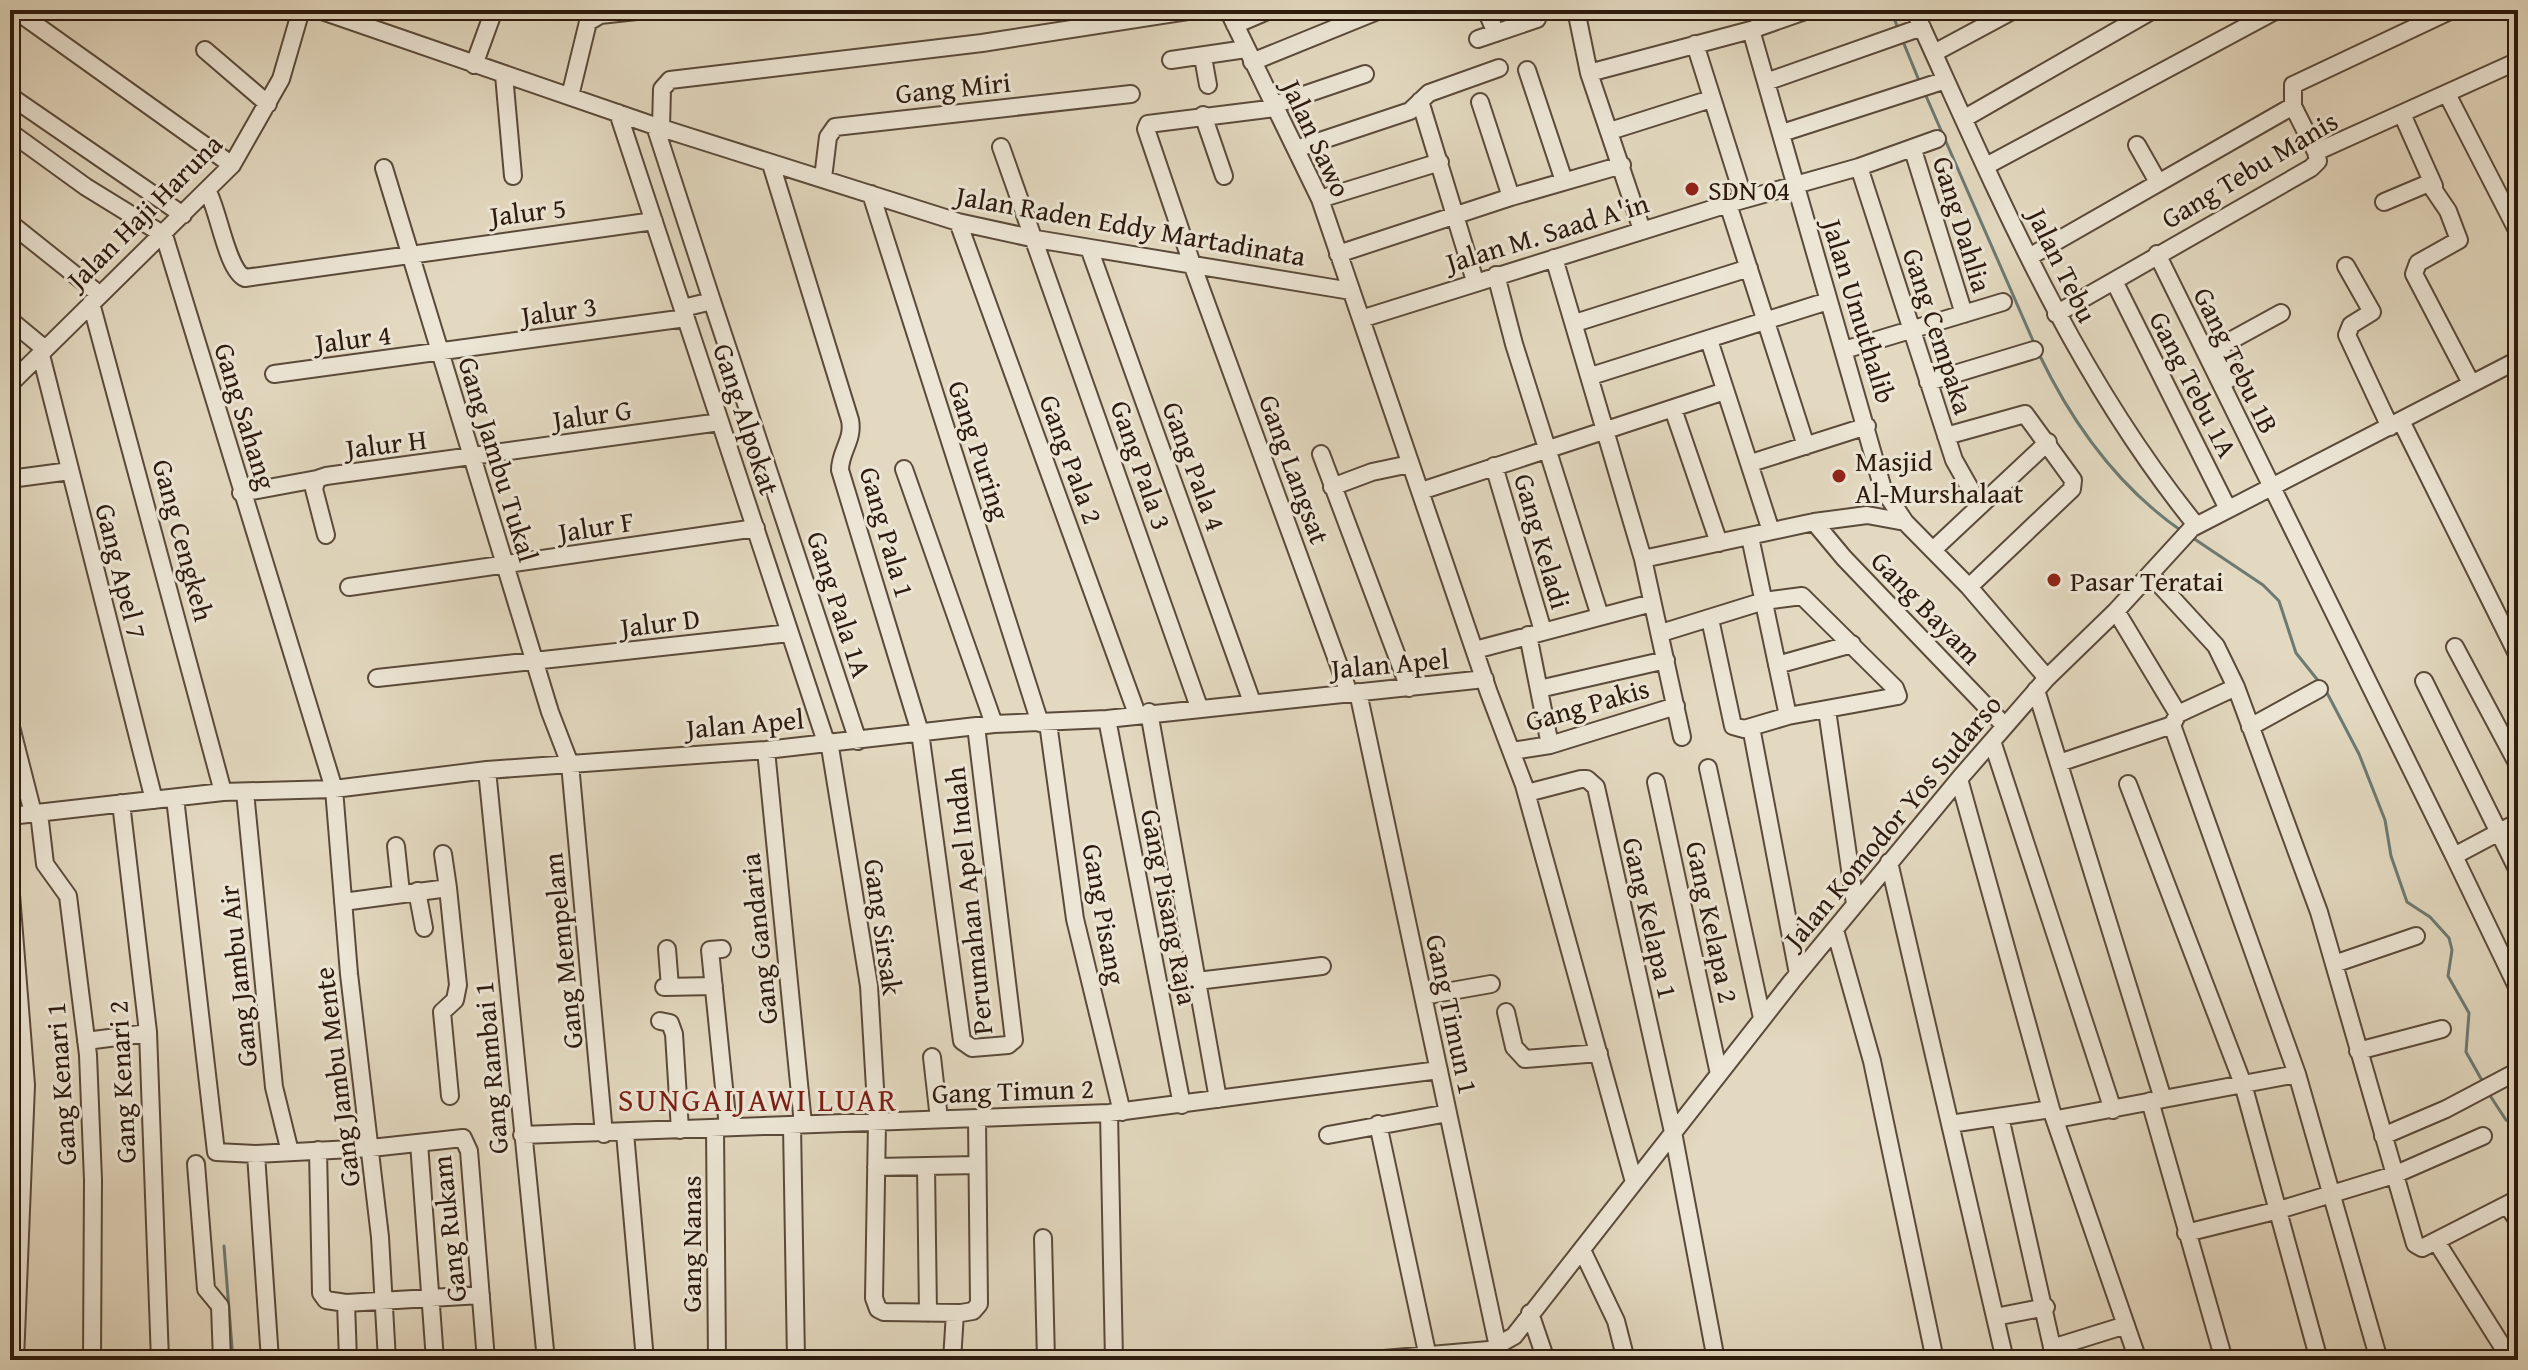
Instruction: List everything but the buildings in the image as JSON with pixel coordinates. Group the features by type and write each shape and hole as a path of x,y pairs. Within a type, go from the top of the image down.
{"street":[{"path":"15,10 232,165"},
{"name":"Jalan Raden Eddy Martadinata","path":"319,10 658,127 958,222 1036,239 1351,291"},
{"path":"474,65 494,10"},
{"path":"570,96 588,22 600,15 646,10"},
{"path":"658,127 662,89 670,80 982,43 1194,10"},
{"path":"1231,17 1270,10"},
{"path":"1171,60 1249,56 1380,10"},
{"path":"1486,10 1496,33"},
{"path":"1576,10 1589,73 1642,230"},
{"path":"1589,73 1751,30 1808,10"},
{"name":"Jalan Tebu","path":"1914,10 2056,314 2146,464 2194,526"},
{"path":"1934,53 2014,10"},
{"path":"1965,118 2153,10"},
{"path":"1986,166 2277,10"},
{"path":"2316,152 2293,106 2291,88 2452,10"},
{"name":"Jalan Haji Haruna","path":"10,384 232,165 281,79 295,13"},
{"name":"Jalan Sawo","path":"1231,17 1320,199 1351,291"},
{"path":"1478,39 1537,19"},
{"path":"1766,82 1922,27"},
{"name":"Jalan Umuthalib","path":"1751,30 1883,489 1905,522 1969,587 2041,684"},
{"path":"1695,44 1736,201 1749,268 1806,446"},
{"path":"205,50 268,104"},
{"path":"1203,57 1208,85"},
{"name":"Gang Tebu Manis","path":"2056,314 2311,168 2318,161 2316,152 2518,62"},
{"path":"1296,149 1410,111 1429,93 1499,68"},
{"path":"1527,70 1564,181"},
{"path":"1224,176 1203,115 1275,106 1365,74"},
{"path":"504,75 513,176"},
{"path":"1782,133 1946,80"},
{"name":"Gang Miri","path":"823,178 828,137 835,127 1131,94"},
{"path":"2447,94 2518,232"},
{"path":"10,96 183,215"},
{"path":"1610,131 1711,99"},
{"path":"1420,101 1475,281"},
{"path":"1480,102 1511,197"},
{"path":"2029,257 2293,106"},
{"name":"Gang Alpokat","path":"618,113 828,742"},
{"path":"2402,114 2459,240 2418,263 2414,274 2471,383"},
{"name":"Gang Langsat","path":"1203,115 1148,124 1146,129 1192,264 1354,692"},
{"name":"Gang Pala 1A","path":"658,127 712,301 858,741"},
{"path":"10,132 86,187 164,235"},
{"name":"Jalan M. Saad A'in","path":"1361,319 1736,201 1859,167 1937,139"},
{"path":"2137,145 2158,182"},
{"name":"Gang Pala 3","path":"1001,147 1199,707"},
{"name":"Gang Dahlia","path":"1913,150 1964,314"},
{"path":"1320,199 1440,162"},
{"name":"Gang Pala 1","path":"771,164 850,420 851,436 840,470 920,732"},
{"path":"1338,254 1511,197 1622,165"},
{"name":"Gang Cempaka","path":"1859,167 1946,436 1959,471 1980,506"},
{"name":"Gang Jambu Tukal","path":"384,168 438,354 570,764"},
{"path":"2384,202 2423,184 2434,186"},
{"name":"Jalur 5","path":"208,192 216,206 234,267 245,278 654,221"},
{"name":"Gang Puring","path":"871,194 1044,723"},
{"name":"Gang Pala 2","path":"958,222 1143,713"},
{"path":"10,223 95,298"},
{"name":"Gang Sahang","path":"164,235 334,789"},
{"name":"Gang Pala 4","path":"1089,248 1252,702"},
{"name":"Gang Tebu 1B","path":"2157,254 2518,989"},
{"path":"1554,258 1643,559 1682,737"},
{"path":"2346,266 2372,312 2351,325 2347,335 2518,656"},
{"path":"1575,323 1749,268"},
{"path":"1496,275 1600,616"},
{"name":"Gang Tebu 1A","path":"2114,281 2228,509"},
{"path":"1351,291 1527,793 1634,1182"},
{"name":"Gang Cengkeh","path":"95,298 223,792"},
{"name":"Jalur 3","path":"438,354 684,313 712,301"},
{"path":"1591,376 1828,301"},
{"path":"1844,350 2003,302"},
{"path":"2221,384 2232,377 2232,373 2219,347 2281,313"},
{"path":"10,320 43,352"},
{"path":"1709,340 1771,531"},
{"path":"1928,382 2034,350"},
{"name":"Gang Apel 7","path":"43,352 70,471 154,800"},
{"name":"Jalur 4","path":"274,374 438,354"},
{"name":"Jalan Komodor Yos Sudarso","path":"1498,1347 1514,1336 1762,1018 2004,725 2194,526 2518,360"},
{"path":"1421,491 1725,391"},
{"path":"1673,409 1719,543"},
{"path":"1946,436 2027,415 2073,480 2072,489 1969,587"},
{"name":"Jalur G","path":"471,458 720,422"},
{"path":"1751,463 1867,426"},
{"path":"1934,549 2048,442"},
{"path":"1321,454 1409,688"},
{"name":"Jalur H","path":"326,535 314,489 317,479 471,458"},
{"path":"1332,487 1372,472 1410,464"},
{"name":"Gang Keladi","path":"1494,466 1535,633 1539,689 1550,745"},
{"path":"904,469 994,724"},
{"path":"10,479 70,471"},
{"path":"241,493 317,479"},
{"path":"1867,515 1883,489"},
{"path":"1643,559 1814,522 1867,515 1905,522"},
{"name":"Gang Bayam","path":"1814,522 1844,558 2004,725"},
{"name":"Jalur F","path":"349,587 756,528"},
{"path":"1750,537 1788,716"},
{"path":"2150,574 2216,646 2236,687 2304,865 2415,1244 2422,1248 2512,1202 2518,1221"},
{"path":"1661,633 1764,601 1802,596 1852,644 1898,696 1788,716 1738,729 1731,722 1710,619"},
{"path":"1475,650 1652,603"},
{"path":"2116,611 2175,719 2297,1074 2379,1360"},
{"name":"Jalur D","path":"377,678 790,633"},
{"path":"1777,665 1852,644"},
{"path":"2455,647 2518,765"},
{"path":"1539,689 1666,660"},
{"path":"2424,681 2518,871"},
{"path":"2041,684 2059,763 2156,1100 2186,1233 2224,1360"},
{"name":"Jalan Apel","path":"10,816 223,792 334,789 487,770 766,750 994,724 1107,719 1354,692 1487,686"},
{"path":"2059,763 2175,719 2236,687"},
{"path":"2250,727 2319,689"},
{"name":"Gang Timun 1","path":"1354,692 1498,1347"},
{"name":"Gang Pakis","path":"1512,751 1550,745 1676,706"},
{"path":"1827,710 1855,904"},
{"path":"1143,713 1218,1099"},
{"name":"Gang Pisang Raja","path":"1107,719 1182,1105"},
{"path":"10,723 36,813"},
{"name":"Gang Pisang","path":"1044,723 1075,919 1115,1112 1114,1360"},
{"name":"Perumahan Apel Indah","path":"920,732 962,1041 972,1048 1008,1045 1014,1037 976,726"},
{"path":"1751,727 1798,974"},
{"path":"1992,741 2113,1110"},
{"name":"Gang Sirsak","path":"828,742 869,986 877,1122 874,1298 878,1309 884,1312 928,1313"},
{"name":"Gang Gandaria","path":"766,750 797,1124 796,1360"},
{"name":"Gang Mempelam","path":"570,764 604,1134"},
{"path":"1708,768 1762,1018"},
{"name":"Gang Rambai 1","path":"487,770 546,1360"},
{"name":"Gang Kelapa 1","path":"1527,793 1581,779 1587,779 1596,787 1673,1132 1716,1360"},
{"path":"1959,779 2054,1114 2138,1360"},
{"name":"Gang Kelapa 2","path":"1656,782 1719,1074"},
{"path":"2128,784 2243,1084 2319,1360"},
{"name":"Gang Jambu Mente","path":"334,789 343,902 371,1148 387,1360"},
{"name":"Gang Jambu Air","path":"245,792 273,1073 290,1152"},
{"name":"Gang Rukam","path":"175,798 214,1148 220,1155 256,1154 371,1148 459,1137 466,1140 486,1360"},
{"name":"Gang Kenari 2","path":"121,803 148,1033 160,1360"},
{"name":"Gang Kenari 1","path":"36,813 45,864 68,896 86,1041 93,1180 92,1360"},
{"path":"2454,856 2518,822"},
{"path":"396,846 409,892 424,928"},
{"path":"443,854 458,985 455,1000 442,1012 450,1096"},
{"path":"1889,862 2005,1360"},
{"path":"10,882 26,1085 15,1360"},
{"path":"343,902 448,888"},
{"path":"1835,930 1872,1061 1935,1360"},
{"path":"2334,964 2416,936"},
{"path":"667,949 667,987 714,986"},
{"name":"Gang Nanas","path":"717,1360 722,1128 710,950 722,949"},
{"path":"1197,981 1322,966"},
{"path":"1423,996 1491,984"},
{"path":"1506,1012 1514,1047 1525,1059 1599,1053"},
{"path":"660,1021 670,1023 674,1034 680,1130"},
{"path":"2358,1051 2442,1029"},
{"path":"86,1041 148,1033"},
{"path":"932,1057 939,1119"},
{"name":"Gang Timun 2","path":"522,1135 1115,1112 1439,1070"},
{"path":"2383,1136 2518,1071"},
{"path":"1950,1124 2000,1117 2113,1110 2297,1074"},
{"path":"1328,1135 1448,1113"},
{"path":"2000,1117 2046,1307 2054,1354 2126,1325"},
{"path":"926,1166 928,1313 973,1311 979,1304 977,1118"},
{"path":"1378,1124 1428,1357"},
{"path":"625,1133 645,1360"},
{"path":"2186,1233 2279,1210 2394,1175 2483,1136"},
{"path":"419,1143 435,1360"},
{"path":"318,1150 321,1293 326,1300 383,1302 481,1295"},
{"path":"256,1154 270,1360"},
{"path":"196,1164 206,1289 220,1306 222,1360"},
{"path":"876,1167 977,1165"},
{"path":"1043,1238 1046,1360"},
{"path":"2436,1241 2511,1360"},
{"path":"1582,1250 1616,1321 1626,1360"},
{"path":"346,1303 348,1360"},
{"path":"1995,1317 2046,1307"},
{"path":"952,1360 955,1313"},
{"path":"1530,1313 1546,1360"},
{"path":"1372,1360 1463,1357 1498,1347"}],"waterway":[{"path":"1891,10 1897,26"},
{"path":"1902,39 1920,83"},
{"path":"1926,96 2034,343"},
{"path":"2039,354 2066,405 2099,452 2138,495 2183,532"},
{"path":"2193,538 2263,585 2279,601 2296,653 2320,683"},
{"path":"2325,689 2359,754 2385,820 2391,856 2407,902 2430,917 2449,938 2452,950 2448,976 2469,1013 2466,1052 2484,1084"},
{"path":"2489,1094 2506,1120 2518,1126"},
{"path":"224,1246 233,1360"}],"place":[{"name":"SDN 04","path":"1692,189"},
{"name":"Masjid Al-Murshalaat","path":"1839,476"},
{"name":"Pasar Teratai","path":"2054,580"}],"district":[{"name":"SUNGAIJAWI LUAR","path":"758,1099"}]}
